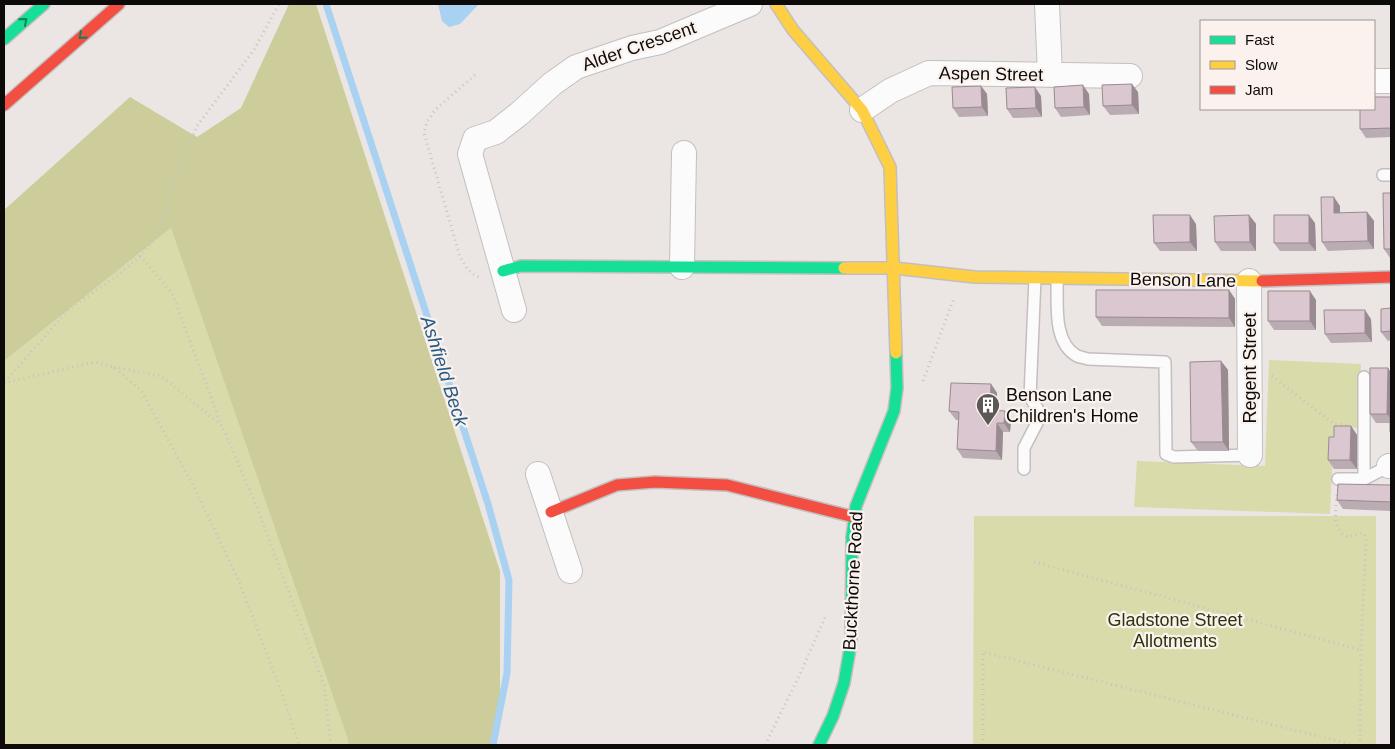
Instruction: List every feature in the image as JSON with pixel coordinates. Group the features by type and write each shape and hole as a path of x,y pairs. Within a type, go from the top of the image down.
{"main road":[{"path":"4,39 44,4"},
{"path":"4,105 119,4"},
{"name":"Buckthorne Road","path":"776,4 793,30 862,110 890,167 897,388 894,412 856,506 852,537 851,643 844,684 833,716 819,745"},
{"path":"504,271 521,266 894,268 957,275"},
{"name":"Benson Lane","path":"957,275 1057,279 1149,278 1249,281 1391,276"},
{"path":"550,512 617,485 655,482 727,485 854,517"}],"street":[{"name":"Alder Crescent","path":"514,310 470,154 476,139 496,132 552,84 576,67 632,48 660,42 750,4"},
{"path":"1047,4 1050,75"},
{"name":"Aspen Street","path":"862,110 890,91 929,73 1130,76"},
{"path":"1375,81 1391,81"},
{"path":"682,267 684,153"},
{"name":"Regent Street","path":"1249,281 1250,456"},
{"path":"538,474 570,571"}],"lane":[{"path":"1024,469 1024,448 1039,419 1038,410 1030,397 1034,278"},
{"path":"1057,279 1060,334 1067,347 1076,356 1088,359 1165,362 1166,454 1174,457 1250,456"},
{"path":"1364,377 1364,479"},
{"path":"1338,479 1364,479 1390,466"}],"path":[{"path":"4,383 70,309 117,276 140,256 156,238 164,219 175,178 197,126 254,50 278,4"},
{"path":"475,75 436,109 427,122 424,133 460,257 473,275 487,278 504,271"},
{"path":"140,256 172,293 222,426 254,500 324,685 331,745"},
{"path":"922,383 954,300 957,275"},
{"path":"1250,358 1334,424 1365,425"},
{"path":"4,383 94,362 161,376 222,426"},
{"path":"114,367 142,392 194,488 238,580 283,696 299,745"},
{"path":"1338,479 1337,527 1340,533 1347,537 1363,533 1367,546 1361,650 1360,745"},
{"path":"1034,562 1361,650"},
{"path":"765,745 801,672 829,608"},
{"path":"983,745 983,652 1354,745"}],"green space":[{"path":"289,4 316,4 500,571 500,724 496,745 348,745 348,740 171,228 4,361 4,210 130,97 197,137 241,108"},
{"path":"171,228 348,740 348,745 4,745 4,361"},
{"path":"1269,360 1361,364 1358,428 1334,427 1330,514 1134,507 1137,461 1265,466"},
{"name":"Gladstone Street Allotments","path":"974,516 1376,516 1376,745 973,745"}],"water":[{"path":"438,4 479,4 460,24 449,27 442,21"}],"building":[{"path":"1132,84 1132,105 1103,106 1102,85"},
{"path":"1083,85 1084,107 1055,108 1054,87"},
{"path":"981,86 982,107 953,108 952,87"},
{"path":"1035,87 1036,108 1007,109 1006,88"},
{"path":"1375,97 1391,97 1391,128 1360,129 1360,110 1375,110"},
{"path":"1383,193 1391,193 1391,249 1384,249"},
{"path":"1321,197 1334,197 1334,213 1367,212 1368,241 1322,242"},
{"path":"1153,215 1190,215 1190,242 1154,243"},
{"path":"1249,215 1250,242 1215,242 1214,216"},
{"path":"1274,215 1309,215 1309,243 1274,243"},
{"path":"1096,290 1229,290 1229,318 1096,317"},
{"path":"1268,291 1310,291 1310,321 1268,321"},
{"path":"1391,308 1391,331 1381,332 1381,309"},
{"path":"1324,310 1365,310 1365,333 1325,334"},
{"path":"1221,361 1223,442 1191,442 1190,362"},
{"path":"1370,368 1388,368 1387,414 1370,414"},
{"name":"Benson Lane Children's Home","path":"951,383 991,384 990,410 1005,411 1004,423 997,423 996,451 957,449 959,412 949,411"},
{"path":"1391,409 1391,432 1390,432"},
{"path":"1334,426 1351,426 1350,460 1328,460 1329,437 1334,437"},
{"path":"1338,484 1391,485 1391,502 1337,500"}],"waterway":[{"name":"Ashfield Beck","path":"326,4 488,504 509,580 507,673 493,745"}],"traffic: fast":[{"path":"4,39 44,4"},
{"path":"503,271 521,266 844,268"},
{"path":"819,745 833,716 844,683 851,643 852,537 856,506 894,411 897,388 896,353"}],"traffic: slow":[{"path":"776,4 793,30 862,110 890,167 896,353"},
{"path":"844,268 894,268 975,277 1262,281"}],"traffic: jam":[{"path":"4,105 119,4"},
{"path":"1262,281 1391,277"},
{"path":"551,512 617,485 655,482 727,485 854,517"}],"place":[{"name":"Benson Lane Children's Home","path":"988,426"}]}
